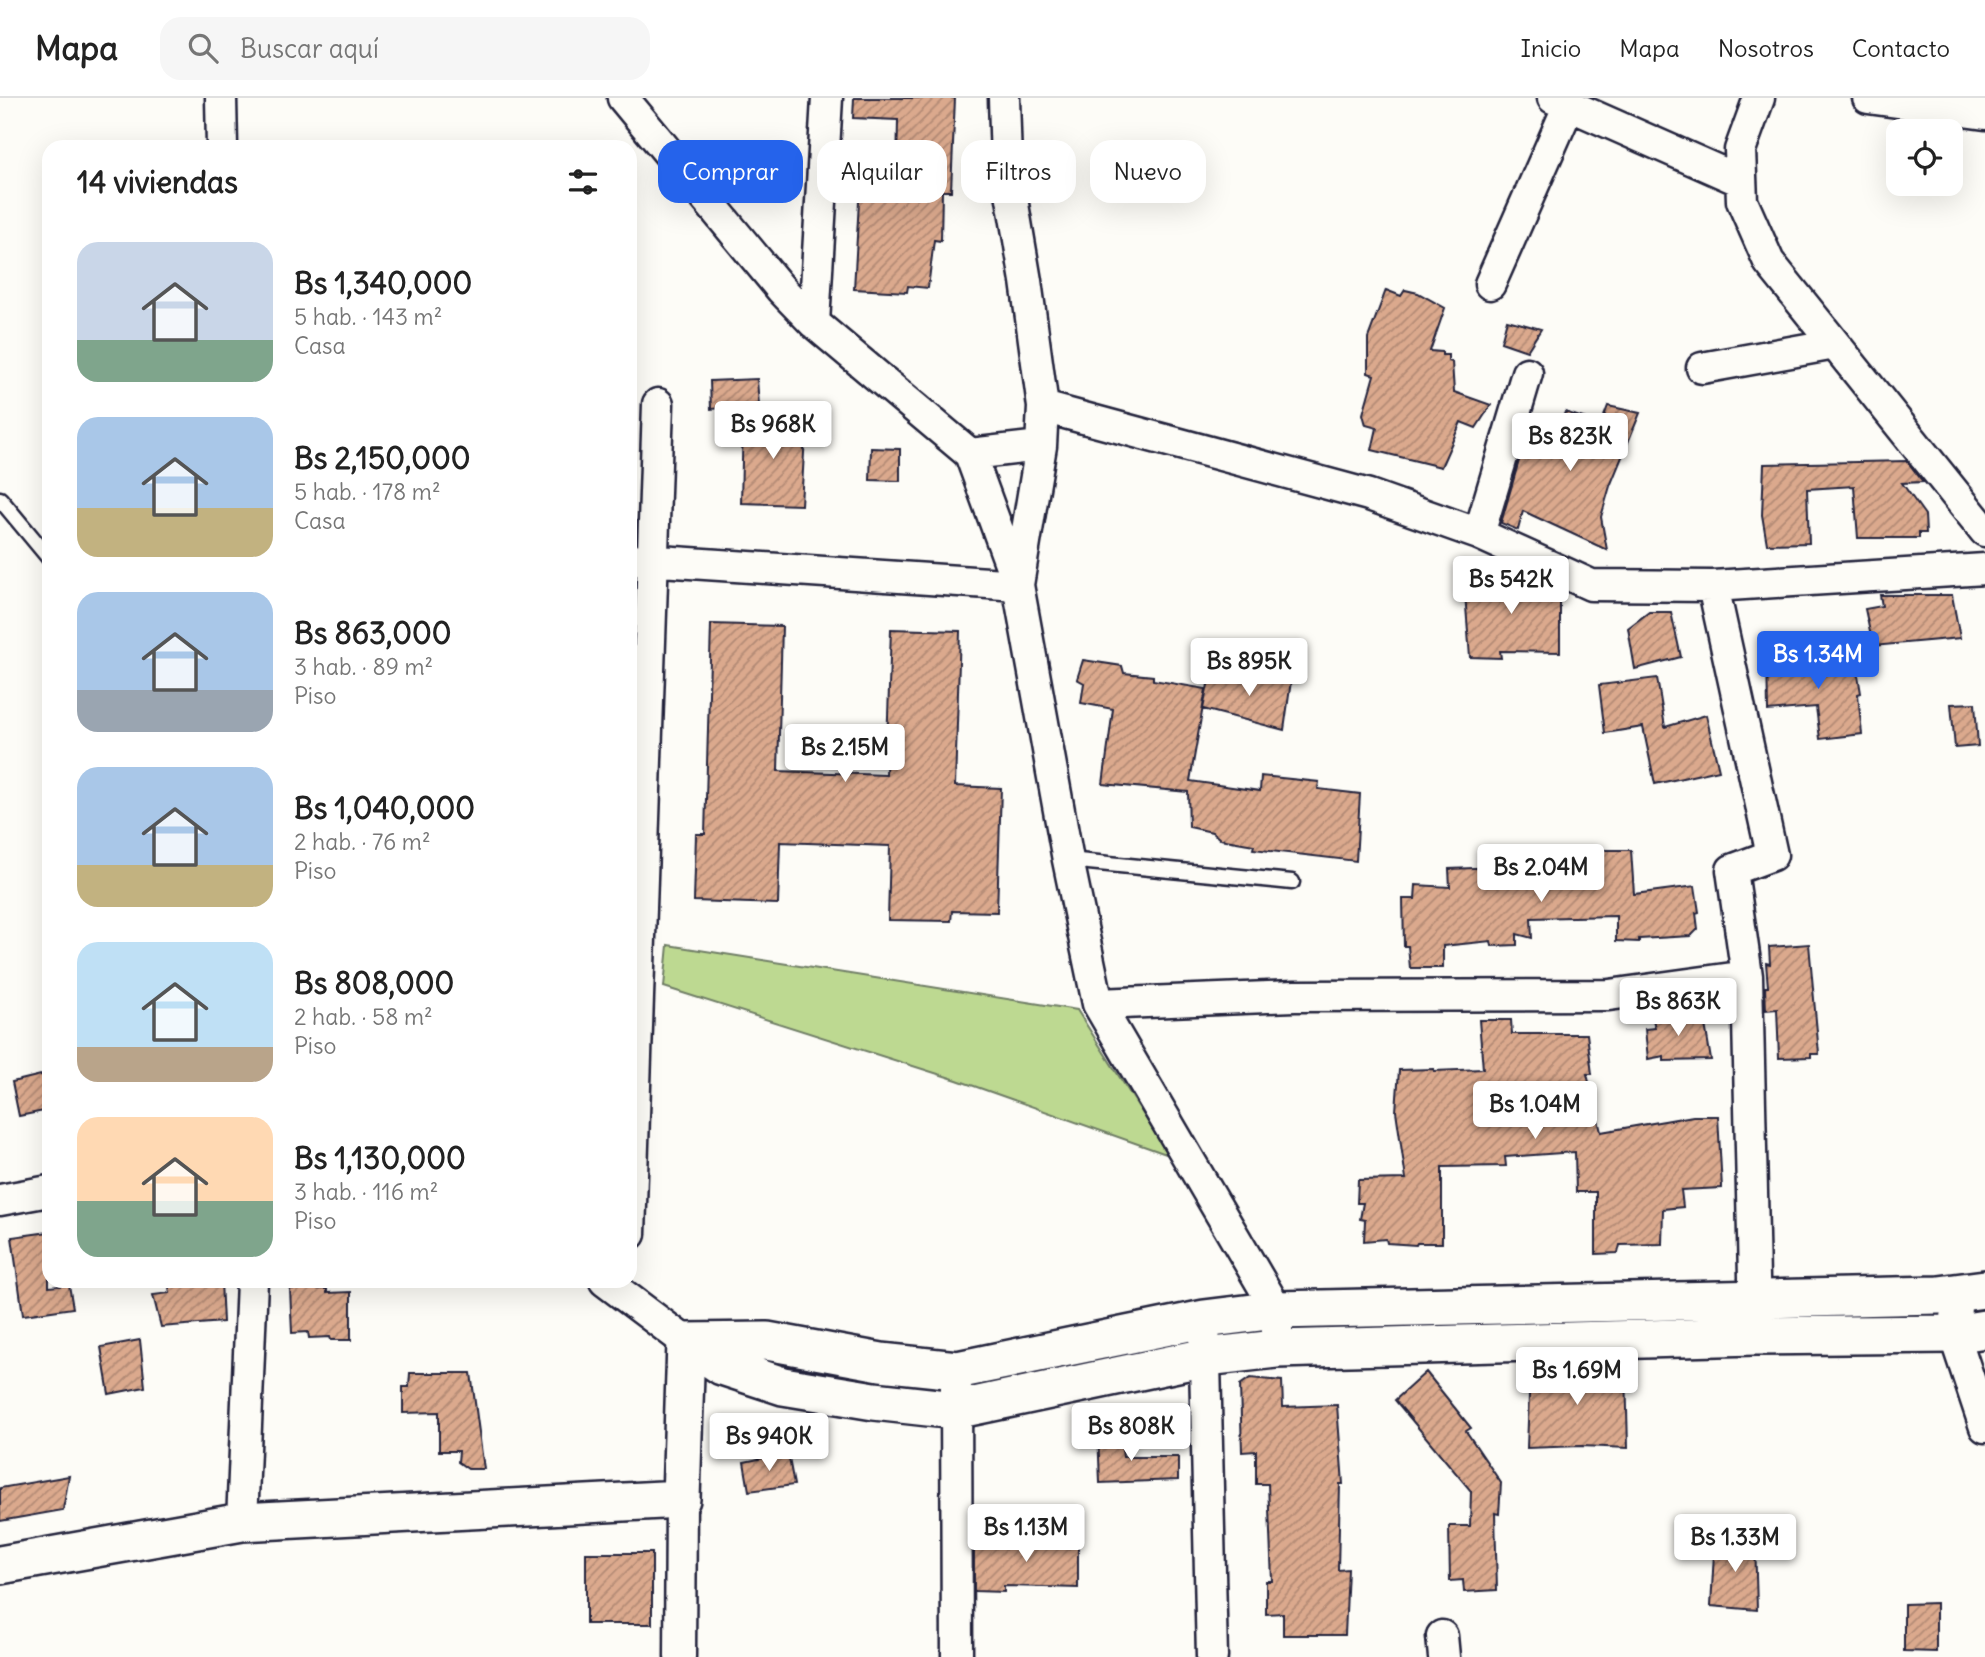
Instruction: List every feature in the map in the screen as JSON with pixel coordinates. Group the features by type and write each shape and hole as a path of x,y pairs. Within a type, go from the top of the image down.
{"street":[{"path":"221,98 222,140"},
{"path":"623,98 781,289 814,323 970,454 1018,585 1068,860 1098,1004 1277,1310 1276,1349"},
{"path":"814,323 827,98"},
{"path":"1004,98 1006,163 1026,281 1042,407 1041,446 1018,585"},
{"path":"1759,98 1740,150 1742,201 1769,262 1985,531"},
{"path":"1868,98 1985,114"},
{"path":"1490,284 1561,102 1741,181"},
{"path":"1702,368 1835,344"},
{"path":"1479,534 1527,373"},
{"path":"637,804 641,559 658,404"},
{"path":"1042,407 1369,495 1479,534 1591,585 1713,586 1985,569"},
{"path":"970,454 1041,446"},
{"path":"641,559 1018,585"},
{"path":"1713,586 1772,855 1732,870 1747,976 1755,1336"},
{"path":"1098,1004 1295,996 1609,995 1747,976"},
{"path":"0,1200 42,1192"},
{"path":"242,1522 252,1288"},
{"path":"621,1288 686,1342 722,1366 783,1386 874,1401 955,1410 1206,1357 1276,1349 1970,1331"},
{"path":"686,1342 766,1341 881,1362 957,1370 1204,1319 1277,1310 1939,1295 1971,1291 1970,1331 1985,1427"},
{"path":"1204,1319 1212,1657"},
{"path":"680,1657 686,1342"},
{"path":"957,1370 957,1657"},
{"path":"0,1565 242,1522 681,1499"}],"lane":[{"path":"0,499 42,550"},
{"path":"1068,860 1292,882"}],"green space":[{"path":"668,945 1077,1010 1169,1155 957,1080 664,987"}],"building":[{"path":"854,98 955,98 951,191 947,191 947,140 898,140 898,120 853,118"},
{"path":"859,203 942,203 941,241 934,240 928,288 908,286 907,292 854,289"},
{"path":"1386,290 1401,296 1405,290 1418,293 1445,308 1430,351 1448,355 1448,361 1452,362 1454,392 1491,405 1476,428 1461,422 1441,467 1372,450 1377,428 1366,425 1363,414 1374,375 1368,373 1368,338"},
{"path":"1507,320 1541,329 1527,351 1501,342"},
{"path":"757,379 759,405 711,409 710,381"},
{"path":"1608,406 1640,413 1610,486 1601,517 1607,550 1523,511 1518,530 1501,523 1529,426 1557,433 1565,412 1601,424"},
{"path":"743,418 806,418 801,505 741,503"},
{"path":"871,448 900,449 900,481 870,480"},
{"path":"1907,461 1923,482 1902,483 1925,515 1926,533 1919,533 1919,538 1858,538 1854,486 1807,489 1809,543 1767,544 1762,515 1764,464"},
{"path":"1507,568 1503,581 1549,585 1560,590 1560,652 1500,651 1501,658 1470,657 1464,581"},
{"path":"1880,595 1952,595 1960,638 1873,646 1865,609 1882,606"},
{"path":"1649,612 1671,612 1681,657 1635,669 1628,628"},
{"path":"711,624 782,626 778,771 886,775 891,629 960,631 955,786 1001,788 997,912 952,911 951,921 888,920 890,846 780,842 778,904 694,901 696,834 705,834"},
{"path":"1767,656 1855,657 1861,693 1858,694 1862,734 1820,739 1816,707 1768,711"},
{"path":"1083,660 1122,666 1124,673 1153,676 1153,680 1206,689 1190,781 1260,791 1261,776 1319,782 1318,789 1360,794 1356,861 1253,849 1254,845 1220,839 1212,832 1189,827 1188,792 1103,784 1113,709 1081,703 1084,683 1077,679"},
{"path":"1211,670 1251,678 1254,673 1291,681 1284,730 1203,709"},
{"path":"1657,678 1665,727 1706,715 1719,770 1655,784 1643,727 1605,733 1599,685"},
{"path":"1975,703 1978,746 1955,748 1951,704"},
{"path":"1599,850 1631,850 1634,894 1695,886 1699,912 1696,913 1698,929 1691,936 1639,939 1639,942 1616,941 1616,916 1531,918 1532,938 1517,934 1517,945 1492,946 1491,941 1443,946 1443,968 1410,968 1408,946 1404,946 1403,899 1415,899 1416,885 1450,887 1449,869 1526,866 1526,861"},
{"path":"1809,944 1819,1054 1811,1054 1811,1057 1779,1058 1777,1009 1766,1010 1766,963 1770,964 1769,947"},
{"path":"1703,1012 1711,1060 1664,1061 1664,1056 1648,1059 1645,1029 1655,1028 1652,1015"},
{"path":"1479,1020 1511,1020 1512,1034 1587,1034 1592,1074 1587,1074 1601,1132 1693,1116 1718,1116 1722,1188 1681,1190 1683,1207 1663,1209 1662,1244 1620,1245 1618,1253 1596,1254 1596,1192 1576,1192 1575,1152 1505,1157 1506,1166 1442,1167 1442,1243 1416,1245 1387,1243 1386,1239 1364,1241 1365,1220 1360,1219 1363,1203 1357,1203 1358,1180 1406,1179 1396,1111 1399,1070 1483,1069"},
{"path":"42,1075 42,1111 19,1116 12,1082"},
{"path":"42,1233 42,1288 70,1288 73,1308 23,1315 12,1237"},
{"path":"169,1288 221,1288 223,1322 161,1327 153,1295 170,1293"},
{"path":"290,1289 327,1289 327,1293 351,1292 351,1340 309,1338 308,1332 292,1333"},
{"path":"140,1340 145,1387 109,1394 101,1347"},
{"path":"1578,1365 1626,1371 1628,1448 1527,1448 1530,1368"},
{"path":"1426,1372 1471,1428 1466,1431 1501,1483 1499,1514 1495,1513 1497,1590 1464,1592 1463,1580 1450,1581 1449,1526 1470,1526 1471,1491 1395,1400"},
{"path":"410,1373 471,1373 484,1469 468,1469 458,1462 459,1451 439,1451 439,1412 403,1413 403,1387 409,1387"},
{"path":"1250,1378 1282,1381 1283,1407 1337,1405 1343,1484 1340,1484 1338,1570 1348,1569 1345,1635 1283,1635 1283,1613 1266,1614 1266,1581 1272,1581 1268,1484 1256,1484 1256,1451 1242,1452 1240,1385"},
{"path":"1098,1431 1120,1432 1123,1457 1178,1457 1178,1480 1100,1483"},
{"path":"788,1453 794,1485 749,1491 744,1462"},
{"path":"69,1476 63,1510 0,1521 0,1488"},
{"path":"1715,1536 1755,1539 1757,1610 1711,1606"},
{"path":"1011,1538 1078,1539 1078,1588 1004,1586 1004,1592 974,1591 974,1543 1011,1543"},
{"path":"586,1553 652,1553 652,1624 586,1624"},
{"path":"1936,1603 1936,1652 1904,1651 1904,1604"}]}
